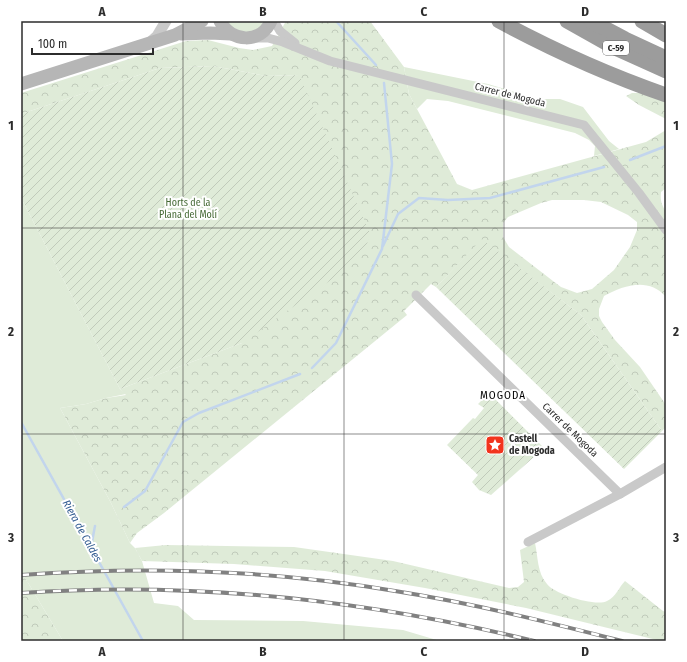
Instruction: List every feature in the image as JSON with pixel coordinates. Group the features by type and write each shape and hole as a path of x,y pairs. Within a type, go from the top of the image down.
{"highway":[{"path":"499,21 573,58 622,79 666,95"},
{"name":"C-59","path":"567,21 615,48 666,71"},
{"name":"C-59","path":"591,21 666,58"},
{"path":"642,21 666,35"}],"main road":[{"path":"21,84 175,35 202,21"},
{"path":"220,21 226,30 231,34"},
{"path":"175,35 210,32 252,38 264,32 273,21"}],"street":[{"path":"147,44 157,36 166,21"},
{"name":"Carrer de Mogoda","path":"273,21 280,31 302,49"},
{"name":"Carrer de Mogoda","path":"252,38 275,39 330,60 584,125 639,193 666,230"},
{"name":"Carrer de Mogoda","path":"416,295 620,494"},
{"path":"528,542 620,494 666,467"}],"green space":[{"path":"220,21 271,21 252,37"},
{"path":"286,21 370,21 404,67 409,94 457,184 472,190 646,142 666,130 666,188 661,192 661,195 663,207 666,212 666,297 652,287 644,285 628,286 604,296 599,309 599,316 615,340 640,367 666,405 666,427 662,431 581,315 482,240 436,287 431,284 404,311 407,315 164,513 137,533 130,543 111,503 60,408 126,395 120,389 242,343 299,75 266,76 213,66 160,68 21,114 21,93 186,41 208,40 253,50 272,46","holes":["552,200 584,200 601,202 628,215 637,222 637,230 630,247 614,270 592,289 577,293 561,287 509,247 503,237 503,223 508,217 541,203"]},
{"name":"Horts de la Plana del Molí","path":"213,66 266,76 299,75 371,235 359,260 242,343 120,389 21,198 21,114 160,68"},
{"path":"404,67 488,84 538,99 560,99 583,107 609,141 619,149 594,156 595,146 589,140 575,133 448,101 427,99 417,109 409,94"},
{"path":"632,93 640,93 666,102 666,119 639,105 626,96"},
{"path":"21,198 120,389 126,394 86,404 60,408 111,503 130,543 135,548 142,561 154,603 178,606 194,620 303,621 403,630 440,641 63,641 21,571"},
{"path":"482,239 581,315 662,431 624,469 436,287"},
{"path":"489,393 544,448 491,495 479,490 472,482 478,475 447,445 473,418 475,419 484,408 478,404"},
{"path":"535,543 541,575 551,588 558,592 585,601 602,602 613,597 625,581 666,612 666,641 526,608 425,588 325,571 234,564 142,561 135,548 166,545 294,547 393,561 509,588 518,587 524,582 520,550"},
{"path":"21,571 63,641 21,641"}],"waterway":[{"path":"336,21 376,65"},
{"path":"312,368 336,343 382,249 392,164 384,83"},
{"path":"630,160 666,146"},
{"path":"383,246 398,214 419,198 448,200 490,198 604,167"},
{"path":"124,507 145,491 183,422 199,413 300,374"},
{"name":"Riera de Caldes","path":"21,422 143,641"},
{"path":"91,547 95,526"}],"railway":[{"path":"21,575 68,572 162,571 256,574 302,578 395,591 452,601 538,620 622,641"},
{"path":"21,593 86,590 150,590 215,592 279,597 407,615 534,641"}],"place":[{"name":"Castell de Mogoda","path":"495,445"}],"district":[{"name":"MOGODA","path":"503,395"}]}
